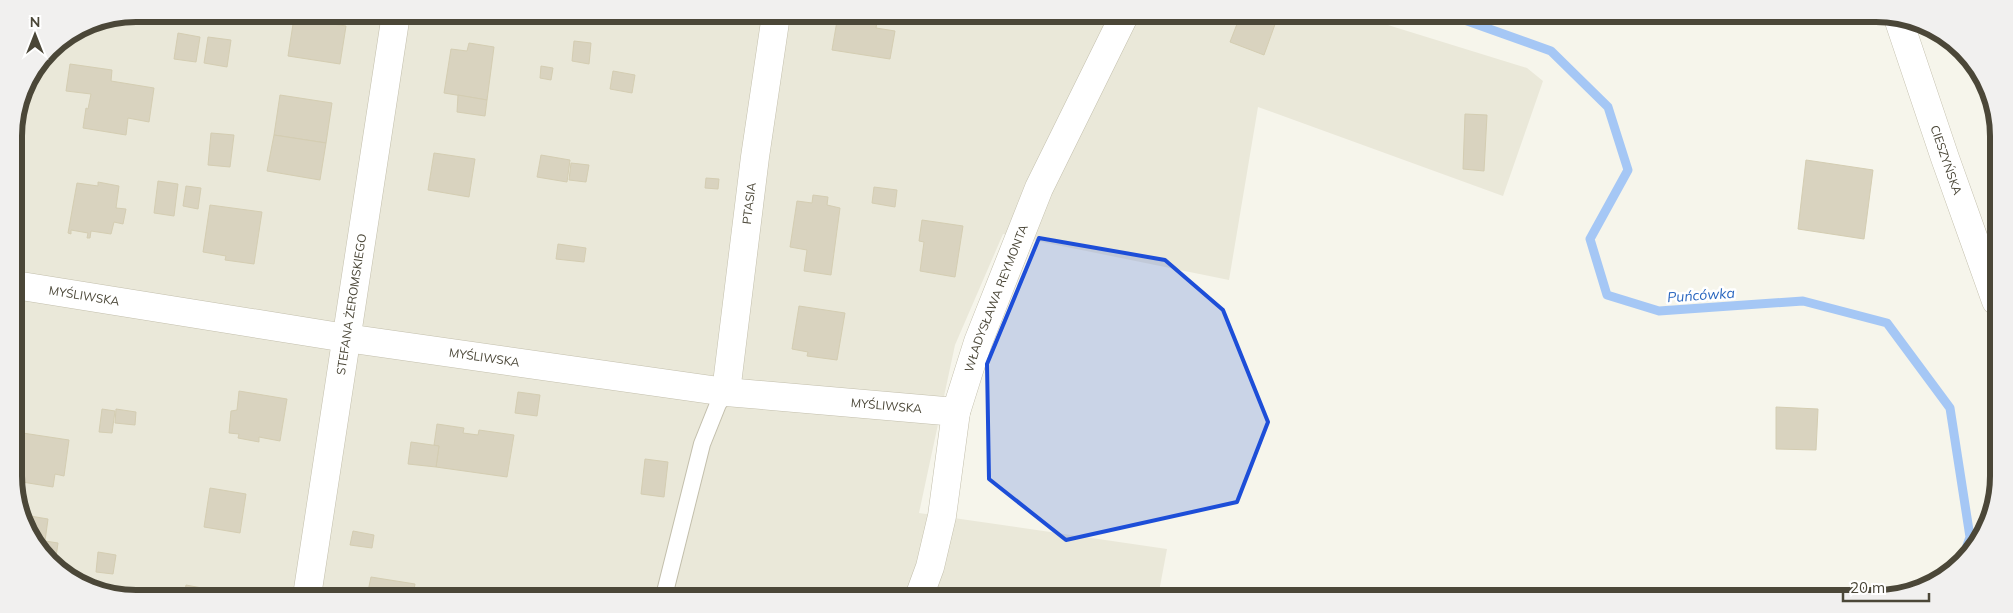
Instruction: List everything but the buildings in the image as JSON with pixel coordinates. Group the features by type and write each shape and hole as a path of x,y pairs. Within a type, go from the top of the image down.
{"street":[{"name":"STEFANA ŻEROMSKIEGO","path":"308,590 395,22"},
{"name":"PTASIA","path":"726,392 755,157 775,22"},
{"name":"WŁADYSŁAWA REYMONTA","path":"922,590 930,567 942,516 956,412 978,342 1039,188 1121,22"},
{"name":"CIESZYŃSKA","path":"1900,25 1990,284"},
{"name":"MYŚLIWSKA","path":"23,287 346,338 726,392 956,412"}],"lane":[{"path":"666,590 702,444 718,404 726,392"}],"highlighted area":[{"path":"1039,238 1165,260 1223,310 1268,422 1237,502 1066,540 989,479 987,364"}],"shaded area":[{"path":"136,22 1378,22 1527,68 1543,81 1503,196 1258,107 1229,280 1003,234 955,345 919,513 1167,549 1159,590 121,590 93,582 67,567 46,546 31,520 26,506 22,477 23,121 34,86 52,60 60,60 60,52 79,38 107,26"}],"waterway":[{"name":"Puńcówka","path":"1470,22 1551,51 1608,107 1628,170 1590,239 1607,295 1659,311 1803,301 1887,323 1950,408 1970,537 1967,546"}]}
